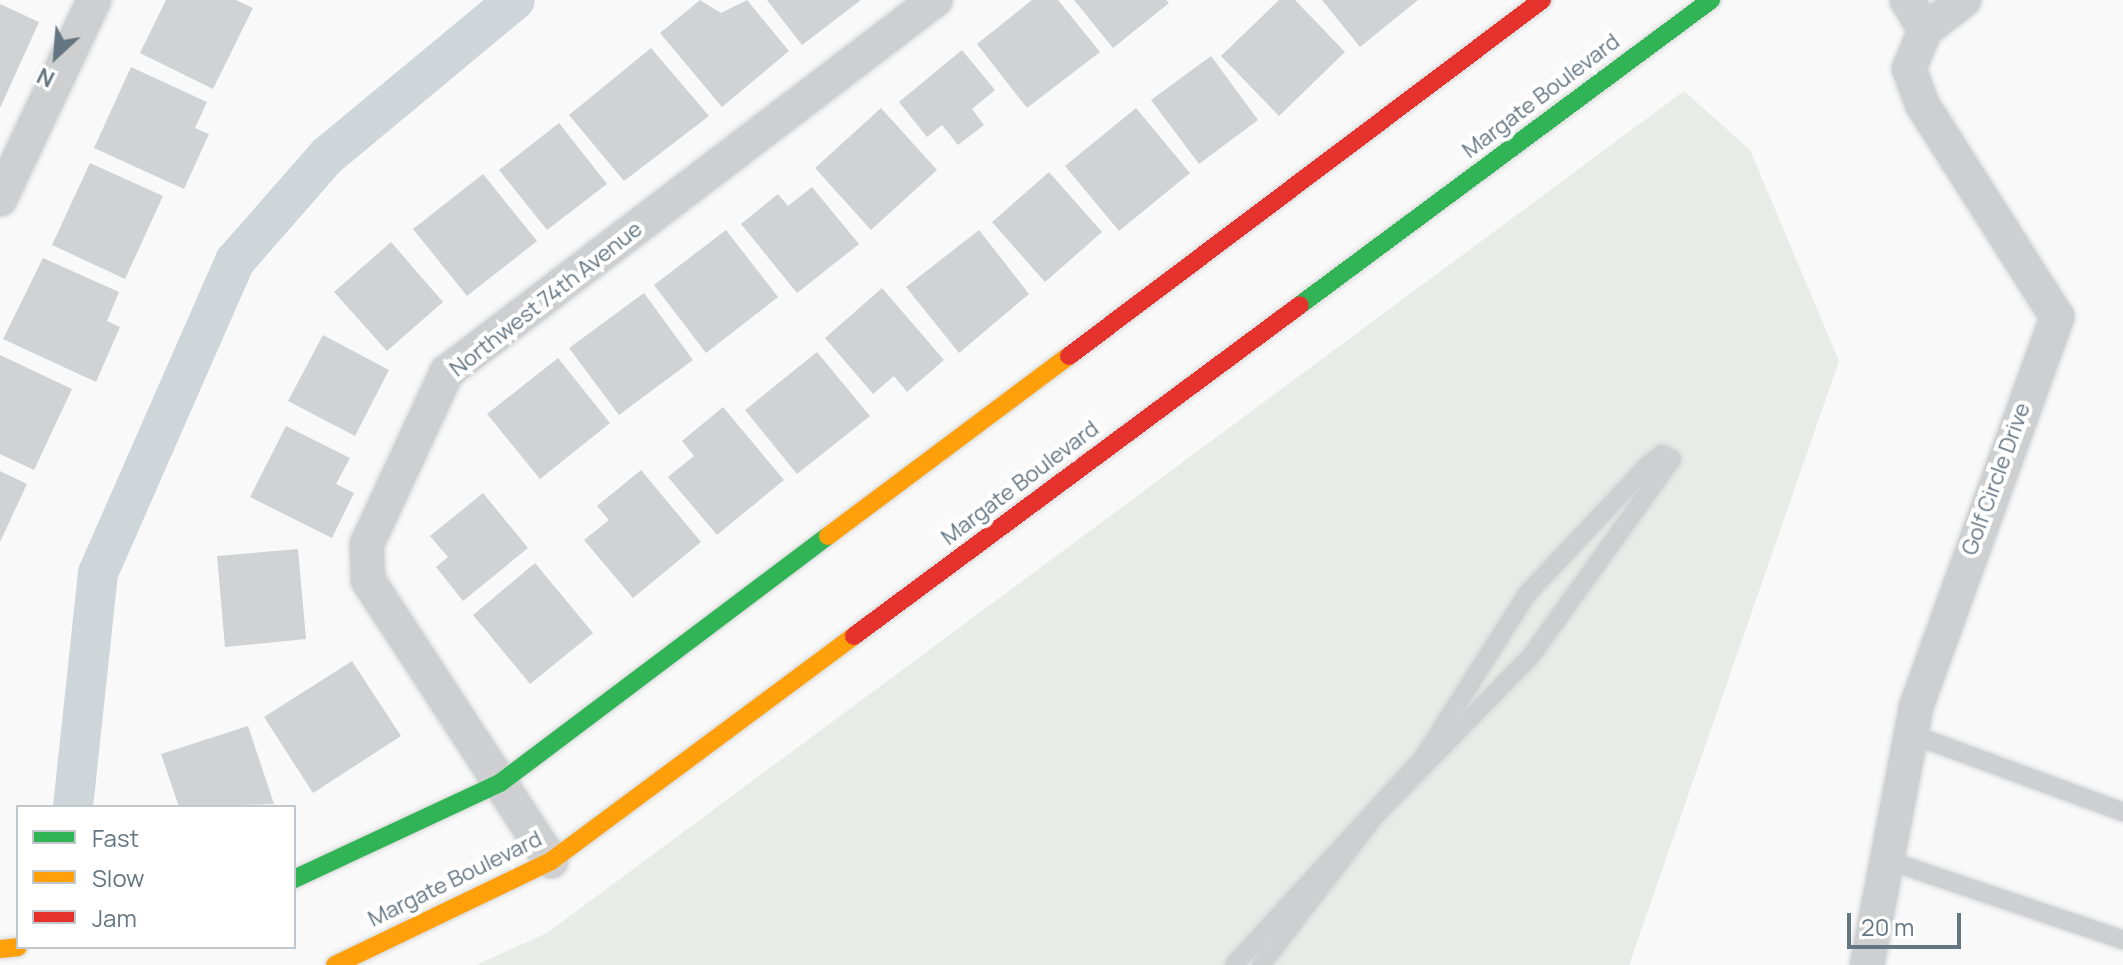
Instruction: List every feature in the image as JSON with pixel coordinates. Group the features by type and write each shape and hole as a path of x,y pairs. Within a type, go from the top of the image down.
{"street":[{"path":"0,199 94,0"},
{"name":"Northwest 74th Avenue","path":"551,861 368,580 367,544 447,372 935,0"},
{"path":"296,878 500,783 1542,0"},
{"name":"Margate Boulevard","path":"335,965 551,861 1711,0"},
{"path":"1907,0 1925,30 1964,0"},
{"name":"Golf Circle Drive","path":"1868,965 1911,734 1939,635 2057,317 1922,104 1909,69 1925,30"}],"lane":[{"path":"1234,965 1423,758 1527,594 1648,465 1662,454 1672,459 1531,656 1375,816 1261,965"},
{"path":"1911,734 2123,812"},
{"path":"1887,860 2123,940"}],"shaded area":[{"path":"1684,91 1750,150 1839,361 1629,965 476,965 547,933"}],"building":[{"path":"166,0 236,0 253,8 213,89 140,53"},
{"path":"700,0 721,13 747,0 789,51 722,107 660,33"},
{"path":"767,0 861,0 802,45"},
{"path":"1032,0 1058,0 1100,52 1027,108 977,44"},
{"path":"1074,0 1166,0 1169,3 1113,48"},
{"path":"1279,0 1295,0 1345,52 1279,116 1221,56"},
{"path":"1322,0 1418,0 1360,47"},
{"path":"0,4 39,22 0,108"},
{"path":"651,48 709,116 624,181 569,115"},
{"path":"962,50 995,90 972,109 984,125 958,145 942,125 927,137 899,102"},
{"path":"1211,56 1258,120 1199,164 1151,100"},
{"path":"131,67 207,102 195,128 209,134 184,189 94,148"},
{"path":"881,108 937,170 871,230 815,168"},
{"path":"1136,108 1190,173 1119,231 1065,166"},
{"path":"559,123 607,184 547,230 499,170"},
{"path":"90,163 163,196 125,279 52,245"},
{"path":"1049,172 1102,232 1045,282 992,222"},
{"path":"483,174 537,241 467,296 413,229"},
{"path":"812,187 859,244 797,293 741,224 778,194 788,206"},
{"path":"726,230 778,297 706,353 654,285"},
{"path":"979,230 1029,294 959,353 906,287"},
{"path":"391,242 443,302 387,351 334,292"},
{"path":"43,258 119,292 107,321 120,327 96,382 3,339"},
{"path":"882,288 944,360 907,392 894,376 873,394 825,338"},
{"path":"644,293 693,360 619,415 569,348"},
{"path":"323,335 389,370 355,436 288,401"},
{"path":"817,352 870,416 797,474 745,410"},
{"path":"0,355 72,389 34,470 0,454"},
{"path":"558,358 610,423 540,479 487,414"},
{"path":"723,407 784,480 717,535 668,477 694,456 682,441"},
{"path":"286,426 350,458 336,484 354,493 332,538 250,497"},
{"path":"641,470 701,542 633,598 584,540 609,520 597,506"},
{"path":"0,471 27,484 0,542"},
{"path":"483,493 528,548 463,601 436,567 448,557 430,536"},
{"path":"298,549 306,639 225,647 217,556"},
{"path":"535,563 593,633 530,684 473,615"},
{"path":"352,661 401,736 313,793 264,717"},
{"path":"248,726 274,804 178,805 161,754"}],"waterway":[{"path":"73,805 98,573 235,261 327,156 515,0"}],"traffic: fast":[{"path":"1300,305 1711,0"},
{"path":"296,878 500,783 828,536"}],"traffic: slow":[{"path":"828,536 1069,356"},
{"path":"335,965 551,861 854,636"},
{"path":"0,949 16,947"}],"traffic: jam":[{"path":"1069,356 1542,0"},
{"path":"854,636 1300,305"}]}
